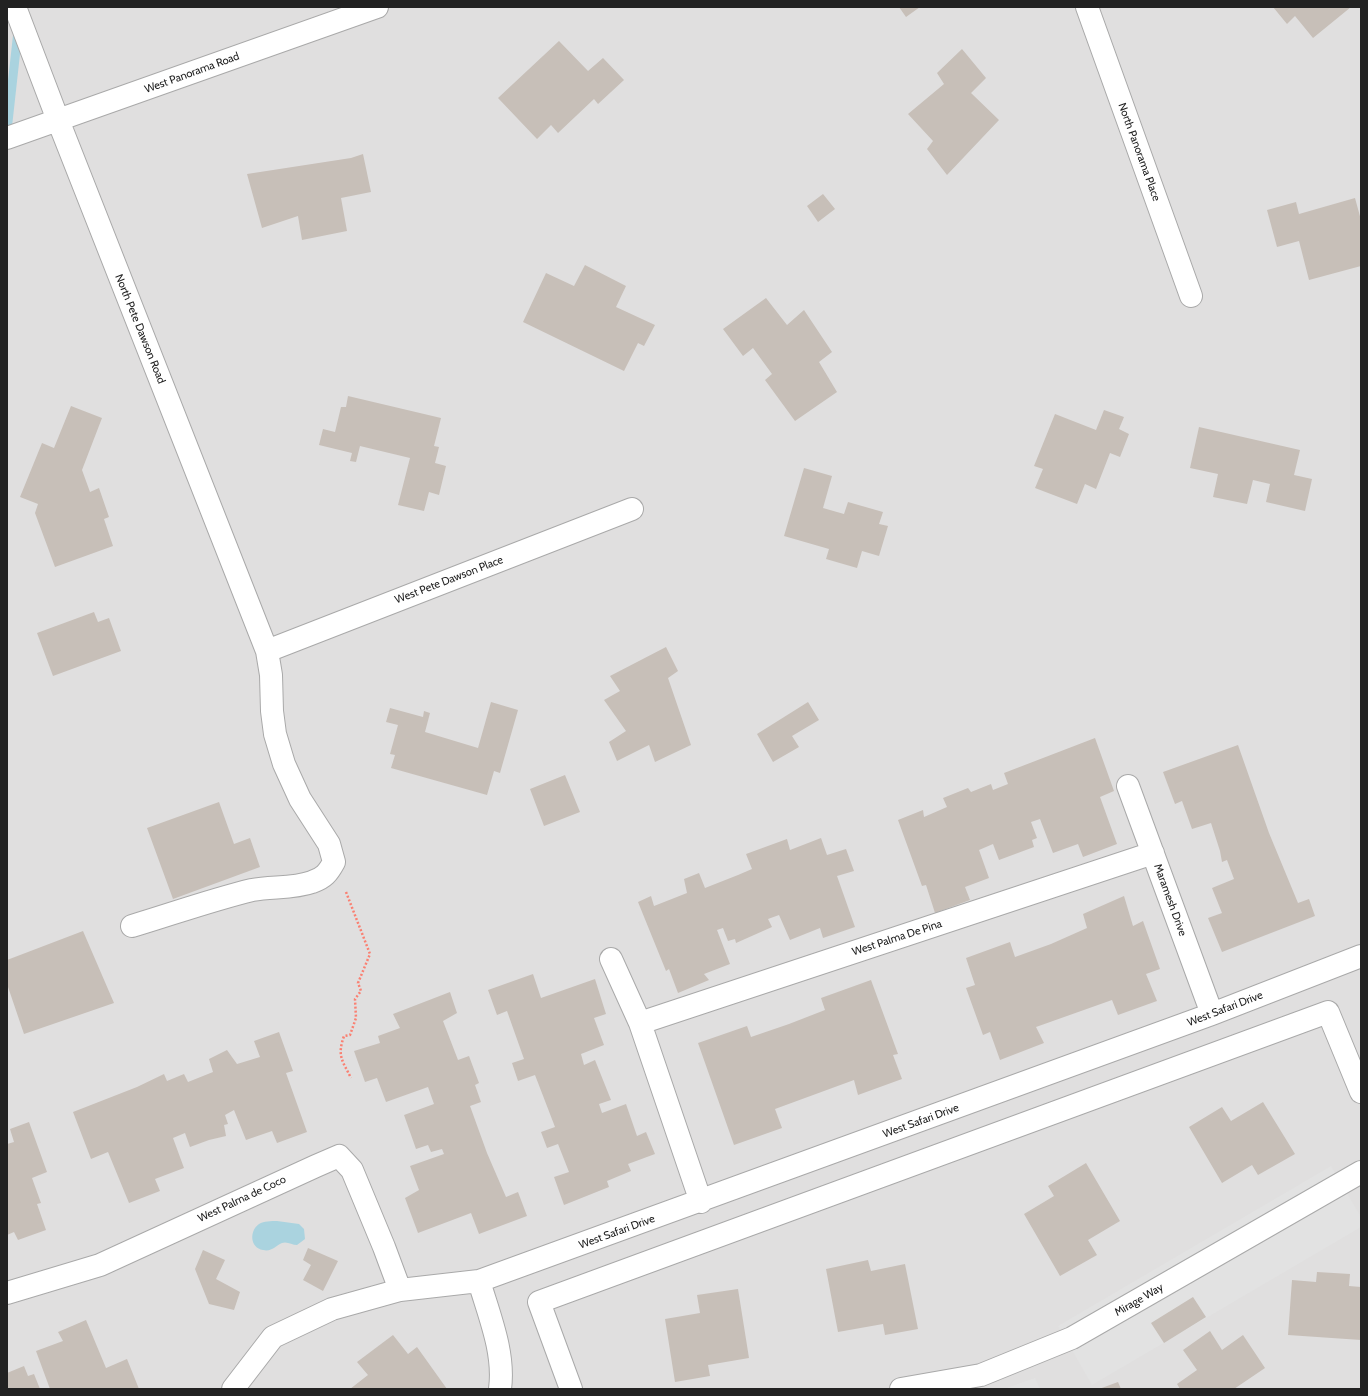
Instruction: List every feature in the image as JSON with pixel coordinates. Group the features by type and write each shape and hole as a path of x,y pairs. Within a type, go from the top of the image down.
{"street":[{"name":"North Pete Dawson Road","path":"15,7 267,651 272,675 272,711 275,734 284,764 300,799 328,844 334,862"},
{"name":"West Panorama Road","path":"7,138 377,7"},
{"name":"North Panorama Place","path":"1087,7 1191,296"},
{"name":"West Pete Dawson Place","path":"267,651 632,509"},
{"name":"Maramesh Drive","path":"1128,786 1212,1014"},
{"name":"West Palma De Pina","path":"640,1023 1153,853"},
{"path":"132,926 228,896 254,890 288,887 312,882 326,875 334,862"},
{"name":"West Safari Drive","path":"233,1389 273,1337 332,1309 400,1290 480,1282 1212,1014 1361,956"},
{"path":"611,958 640,1023 701,1202"},
{"path":"571,1389 539,1302 1328,1012 1361,1092"},
{"name":"West Palma de Coco","path":"7,1293 100,1265 338,1156 352,1170 400,1290"},
{"name":"Mirage Way","path":"901,1389 984,1382 1072,1338 1361,1172"},
{"path":"480,1282 498,1343 502,1379 500,1389"}],"path":[{"path":"334,862 370,954 358,984 361,991 355,999 356,1018 350,1035 344,1036 340,1048 340,1056 351,1078"}],"shaded area":[{"path":"7,7 1361,7 1361,1389 7,1389"},
{"path":"1331,1166 1361,1217 1361,1227 1092,1385 1058,1326"},
{"path":"1035,1378 1040,1389 1004,1389"}],"water":[{"path":"277,1221 299,1224 304,1229 305,1239 297,1245 284,1243 269,1250 259,1249 255,1246 252,1235 256,1227 263,1222"}],"building":[{"path":"899,7 920,7 906,17"},
{"path":"1273,7 1351,7 1313,38 1295,16 1287,24"},
{"path":"559,41 588,71 603,58 624,80 598,104 594,99 558,133 551,125 537,139 498,98"},
{"path":"962,49 986,78 971,93 999,120 947,175 927,149 933,141 908,114 944,84 937,73"},
{"path":"363,154 371,192 341,198 347,231 302,240 298,216 262,228 247,174 351,158"},
{"path":"823,194 835,209 818,222 807,206"},
{"path":"1355,198 1361,220 1361,266 1309,280 1299,241 1277,247 1267,210 1296,202 1299,214"},
{"path":"585,265 626,286 616,307 655,325 644,346 638,343 624,371 523,322 546,273 574,286"},
{"path":"766,298 787,325 804,310 832,352 819,362 837,392 795,421 765,380 772,374 753,348 743,356 723,329"},
{"path":"348,396 441,418 434,446 439,447 435,463 446,466 439,495 429,492 424,511 398,505 410,458 360,446 356,462 350,461 352,453 319,445 323,429 335,432 341,407 346,407"},
{"path":"71,406 102,418 82,470 90,492 99,488 109,517 104,519 113,546 55,567 35,513 38,504 20,497 42,443 54,448"},
{"path":"1104,410 1124,417 1119,429 1129,434 1120,457 1110,453 1096,489 1085,484 1077,504 1035,488 1043,469 1034,466 1055,414 1096,430"},
{"path":"1199,427 1300,450 1294,475 1312,479 1305,511 1266,502 1270,484 1253,480 1247,504 1213,497 1218,474 1190,468"},
{"path":"804,468 832,476 823,508 844,514 848,502 883,512 879,524 888,526 879,556 862,551 857,568 826,559 829,549 784,536"},
{"path":"94,612 98,622 109,618 121,651 53,676 37,633"},
{"path":"666,647 678,671 668,678 691,745 655,762 649,745 617,761 609,742 626,731 604,700 620,691 610,676"},
{"path":"491,702 518,710 500,773 494,771 487,795 391,768 395,755 390,754 398,725 386,722 390,708 423,717 424,711 430,713 425,732 478,748"},
{"path":"808,702 819,720 792,736 799,747 773,762 757,734"},
{"path":"1095,738 1114,791 1100,797 1117,844 1083,857 1078,844 1053,853 1040,819 1031,822 1037,838 1032,840 1034,847 999,860 993,844 979,850 989,878 965,887 970,900 935,913 926,885 922,886 898,820 923,810 924,817 947,807 943,798 968,788 971,792 991,784 993,790 1008,784 1004,773"},
{"path":"1238,745 1269,833 1298,903 1309,899 1315,916 1222,952 1208,918 1222,913 1212,888 1234,879 1227,860 1222,862 1211,823 1192,829 1182,801 1175,804 1163,772"},
{"path":"565,775 580,812 544,826 530,789"},
{"path":"219,802 234,844 250,838 260,867 173,899 147,828"},
{"path":"821,838 827,855 846,849 854,871 837,876 855,927 823,938 820,928 790,940 779,915 768,919 772,927 736,943 735,939 728,941 723,928 717,930 730,964 704,974 709,980 678,993 669,969 666,971 638,902 651,896 654,906 687,893 684,879 699,873 705,888 738,875 752,869 746,854 787,839 790,850"},
{"path":"1124,896 1133,926 1143,921 1160,969 1146,974 1157,1001 1118,1015 1112,1000 1036,1027 1044,1043 1000,1060 990,1032 983,1035 966,988 975,985 966,958 1010,942 1015,957 1051,944 1087,928 1083,914"},
{"path":"83,931 114,1003 24,1034 7,984 7,960"},
{"path":"533,974 541,998 595,979 606,1014 594,1018 604,1045 581,1054 584,1065 595,1060 611,1100 599,1104 602,1113 626,1104 637,1136 646,1132 655,1154 628,1164 631,1171 607,1181 609,1187 564,1205 554,1177 569,1172 558,1144 547,1148 541,1132 555,1127 535,1075 518,1081 512,1063 524,1059 507,1011 497,1015 488,990"},
{"path":"871,980 898,1054 893,1055 902,1079 858,1095 854,1080 775,1109 782,1128 734,1145 698,1043 747,1026 751,1037 789,1024 825,1010 821,998"},
{"path":"450,992 457,1013 443,1021 458,1060 469,1056 479,1083 475,1085 481,1102 470,1106 487,1153 506,1197 518,1192 527,1216 479,1234 471,1213 418,1233 405,1198 419,1190 410,1166 444,1154 442,1149 431,1152 428,1145 416,1149 404,1115 434,1104 428,1087 386,1102 377,1078 365,1082 354,1051 380,1043 378,1036 400,1028 393,1014"},
{"path":"279,1032 293,1071 286,1073 307,1132 277,1143 272,1131 246,1140 234,1110 225,1115 228,1124 224,1125 226,1136 190,1147 185,1133 173,1138 184,1168 155,1179 160,1191 129,1203 108,1152 91,1159 73,1112 137,1087 164,1074 167,1081 184,1074 188,1082 213,1072 209,1059 227,1050 237,1064 260,1057 254,1041"},
{"path":"1263,1102 1295,1154 1258,1175 1252,1165 1222,1183 1189,1127 1222,1107 1231,1121"},
{"path":"29,1122 47,1172 32,1178 41,1203 37,1204 46,1230 18,1240 14,1232 7,1235 7,1144 14,1142 10,1129"},
{"path":"1086,1163 1120,1221 1088,1240 1097,1255 1060,1276 1024,1214 1054,1196 1048,1186"},
{"path":"308,1248 338,1261 323,1291 303,1280 311,1265 303,1260"},
{"path":"203,1250 225,1260 216,1279 240,1292 234,1310 209,1304 195,1269"},
{"path":"868,1260 871,1271 905,1264 918,1329 885,1335 883,1324 838,1332 826,1269"},
{"path":"1317,1272 1350,1274 1349,1286 1361,1287 1361,1340 1288,1335 1292,1280 1316,1282"},
{"path":"738,1289 749,1358 708,1365 710,1376 675,1382 665,1319 700,1313 697,1295"},
{"path":"1193,1297 1206,1317 1164,1343 1151,1323"},
{"path":"86,1320 106,1368 127,1359 139,1389 50,1389 36,1351 63,1341 58,1332"},
{"path":"1210,1331 1222,1350 1243,1335 1265,1368 1234,1389 1180,1389 1177,1384 1197,1370 1183,1350"},
{"path":"393,1335 408,1354 417,1347 447,1389 350,1389 368,1375 357,1362"},
{"path":"24,1366 28,1376 34,1374 40,1389 7,1389 7,1373"},
{"path":"1118,1382 1121,1389 1099,1389"}],"waterway":[{"path":"7,131 18,31"}]}
